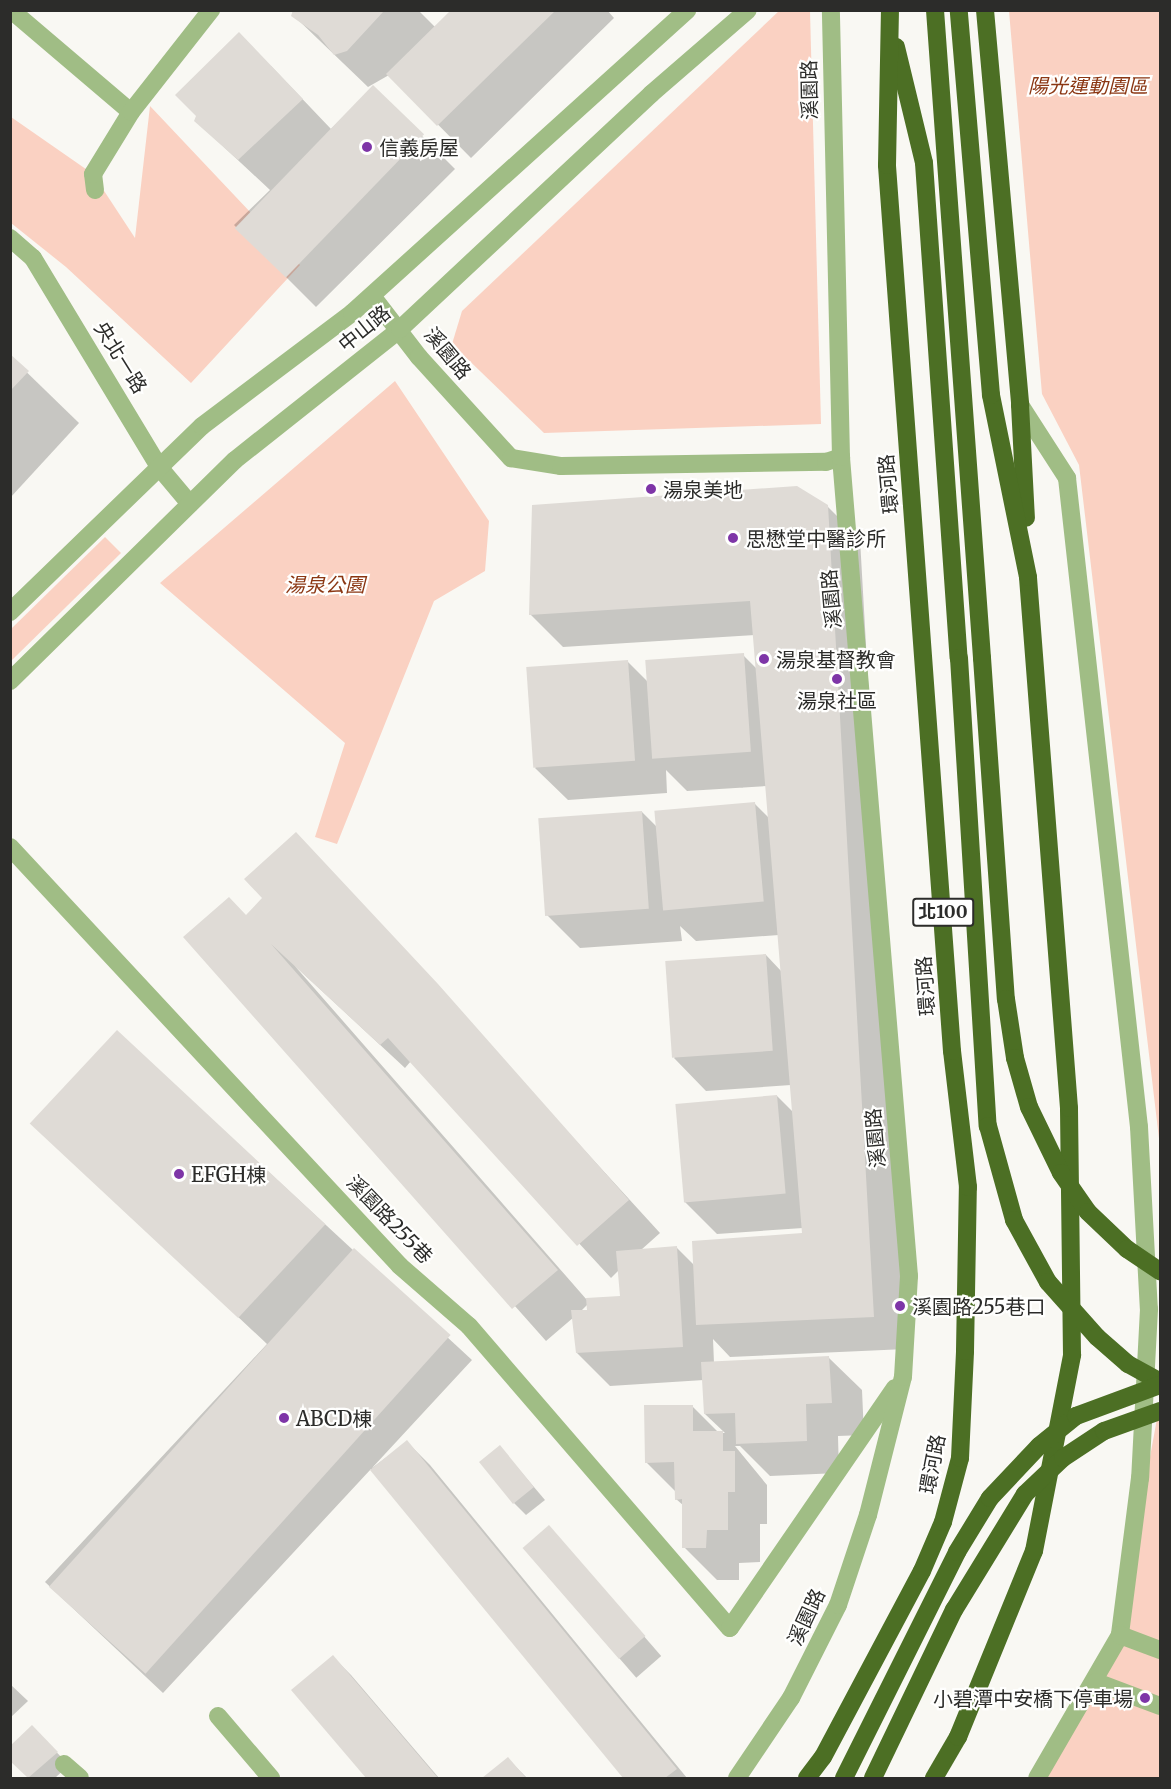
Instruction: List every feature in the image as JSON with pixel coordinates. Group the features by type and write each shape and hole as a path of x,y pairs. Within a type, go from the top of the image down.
{"highway":[{"path":"935,10 1006,999 1015,1058 1029,1107 1061,1173 1089,1212 1127,1249 1161,1271"},
{"path":"959,10 991,395 1028,577"},
{"path":"934,1779 958,1737 1034,1551 1072,1355 1069,1108 1028,577 1020,405 985,10"},
{"path":"890,16 924,163 959,658 988,1126 1014,1220 1048,1282 1097,1337 1128,1364 1161,1384"},
{"name":"環河路","path":"807,1779 823,1757 922,1571 942,1522 960,1458 965,1351 968,1187 952,1052 886,165 890,16"},
{"path":"844,1779 957,1552 990,1498 1039,1446 1076,1416 1161,1384"},
{"path":"873,1779 954,1610 1025,1494 1064,1458 1104,1431 1161,1411"}],"street":[{"path":"11,10 131,112"},
{"path":"95,190 93,174 131,112 211,10"},
{"name":"中山路","path":"10,612 202,426 372,296 687,10"},
{"name":"中山路","path":"10,681 235,460 400,329 651,94 748,10"},
{"name":"溪園路","path":"737,1779 791,1698 838,1605 868,1515 903,1377 909,1276 841,458 831,10"},
{"name":"央北一路","path":"10,238 33,258 159,467 190,504"},
{"name":"溪園路","path":"372,296 400,329 419,357 511,458 561,466 826,462 841,458"},
{"path":"1020,405 1067,478 1139,1127 1149,1309 1140,1478 1120,1635 1096,1682 1037,1779"},
{"name":"溪園路255巷","path":"10,847 400,1266 469,1326 730,1628 903,1377"},
{"path":"1120,1635 1161,1650"},
{"path":"1096,1682 1161,1706"},
{"path":"218,1716 271,1779"},
{"path":"64,1764 80,1779"}],"green space":[{"path":"780,10 810,11 821,424 544,433 452,344 462,311"},
{"name":"陽光運動園區","path":"1009,11 1160,11 1160,1147 1079,465 1042,394"},
{"path":"150,106 300,265 191,383 66,267 11,223 11,117 93,174 135,238"},
{"name":"湯泉公園","path":"395,381 489,521 485,571 434,601 337,844 315,837 345,743 160,583"},
{"path":"105,537 121,553 11,661 11,629"},
{"path":"1160,1402 1160,1778 1046,1778 1113,1661"}],"building":[{"path":"293,10 392,10 383,12 347,51 334,55 318,35 291,16"},
{"path":"451,10 556,10 437,126 386,74"},
{"path":"239,32 303,99 238,160 194,121 196,116 175,95"},
{"path":"373,85 424,134 286,277 235,228"},
{"path":"10,354 29,371 10,391"},
{"path":"797,486 828,505 874,1317 696,1325 692,1241 802,1233 750,601 529,615 532,505"},
{"path":"744,653 751,752 652,759 645,660"},
{"path":"628,660 635,761 533,768 526,667"},
{"path":"755,802 764,902 663,910 654,811"},
{"path":"642,811 649,909 545,916 538,818"},
{"path":"296,832 438,984 629,1200 577,1246 388,1038 380,1045 271,944 558,1270 512,1309 183,937 229,897 246,915 262,898 244,879"},
{"path":"766,954 773,1051 672,1058 665,961"},
{"name":"EFGH棟","path":"117,1030 325,1224 238,1318 30,1124"},
{"path":"777,1095 786,1194 684,1203 675,1104"},
{"path":"677,1246 683,1347 576,1353 571,1310 587,1310 586,1298 620,1296 616,1251"},
{"name":"ABCD棟","path":"354,1248 451,1335 145,1674 49,1587"},
{"path":"829,1356 832,1403 806,1404 807,1441 736,1444 735,1413 704,1414 701,1362"},
{"path":"644,1405 693,1405 693,1431 723,1431 723,1451 735,1451 735,1492 728,1492 728,1530 707,1530 706,1548 682,1548 682,1499 675,1500 674,1462 645,1463"},
{"path":"407,1440 677,1769 665,1778 623,1778 370,1470"},
{"path":"500,1445 534,1487 513,1504 479,1462"},
{"path":"549,1525 645,1636 619,1659 523,1548"},
{"path":"333,1655 438,1778 366,1778 291,1690"},
{"path":"32,1725 58,1752 28,1778 10,1761 10,1746"},
{"path":"508,1757 526,1778 482,1778"}],"place":[{"name":"信義房屋","path":"367,147"},
{"name":"湯泉美地","path":"651,489"},
{"name":"思懋堂中醫診所","path":"733,538"},
{"name":"湯泉基督教會","path":"764,659"},
{"name":"湯泉社區","path":"837,679"},
{"name":"EFGH棟","path":"179,1174"},
{"name":"溪園路255巷口","path":"900,1306"},
{"name":"ABCD棟","path":"284,1418"},
{"name":"小碧潭中安橋下停車場","path":"1145,1698"}]}
